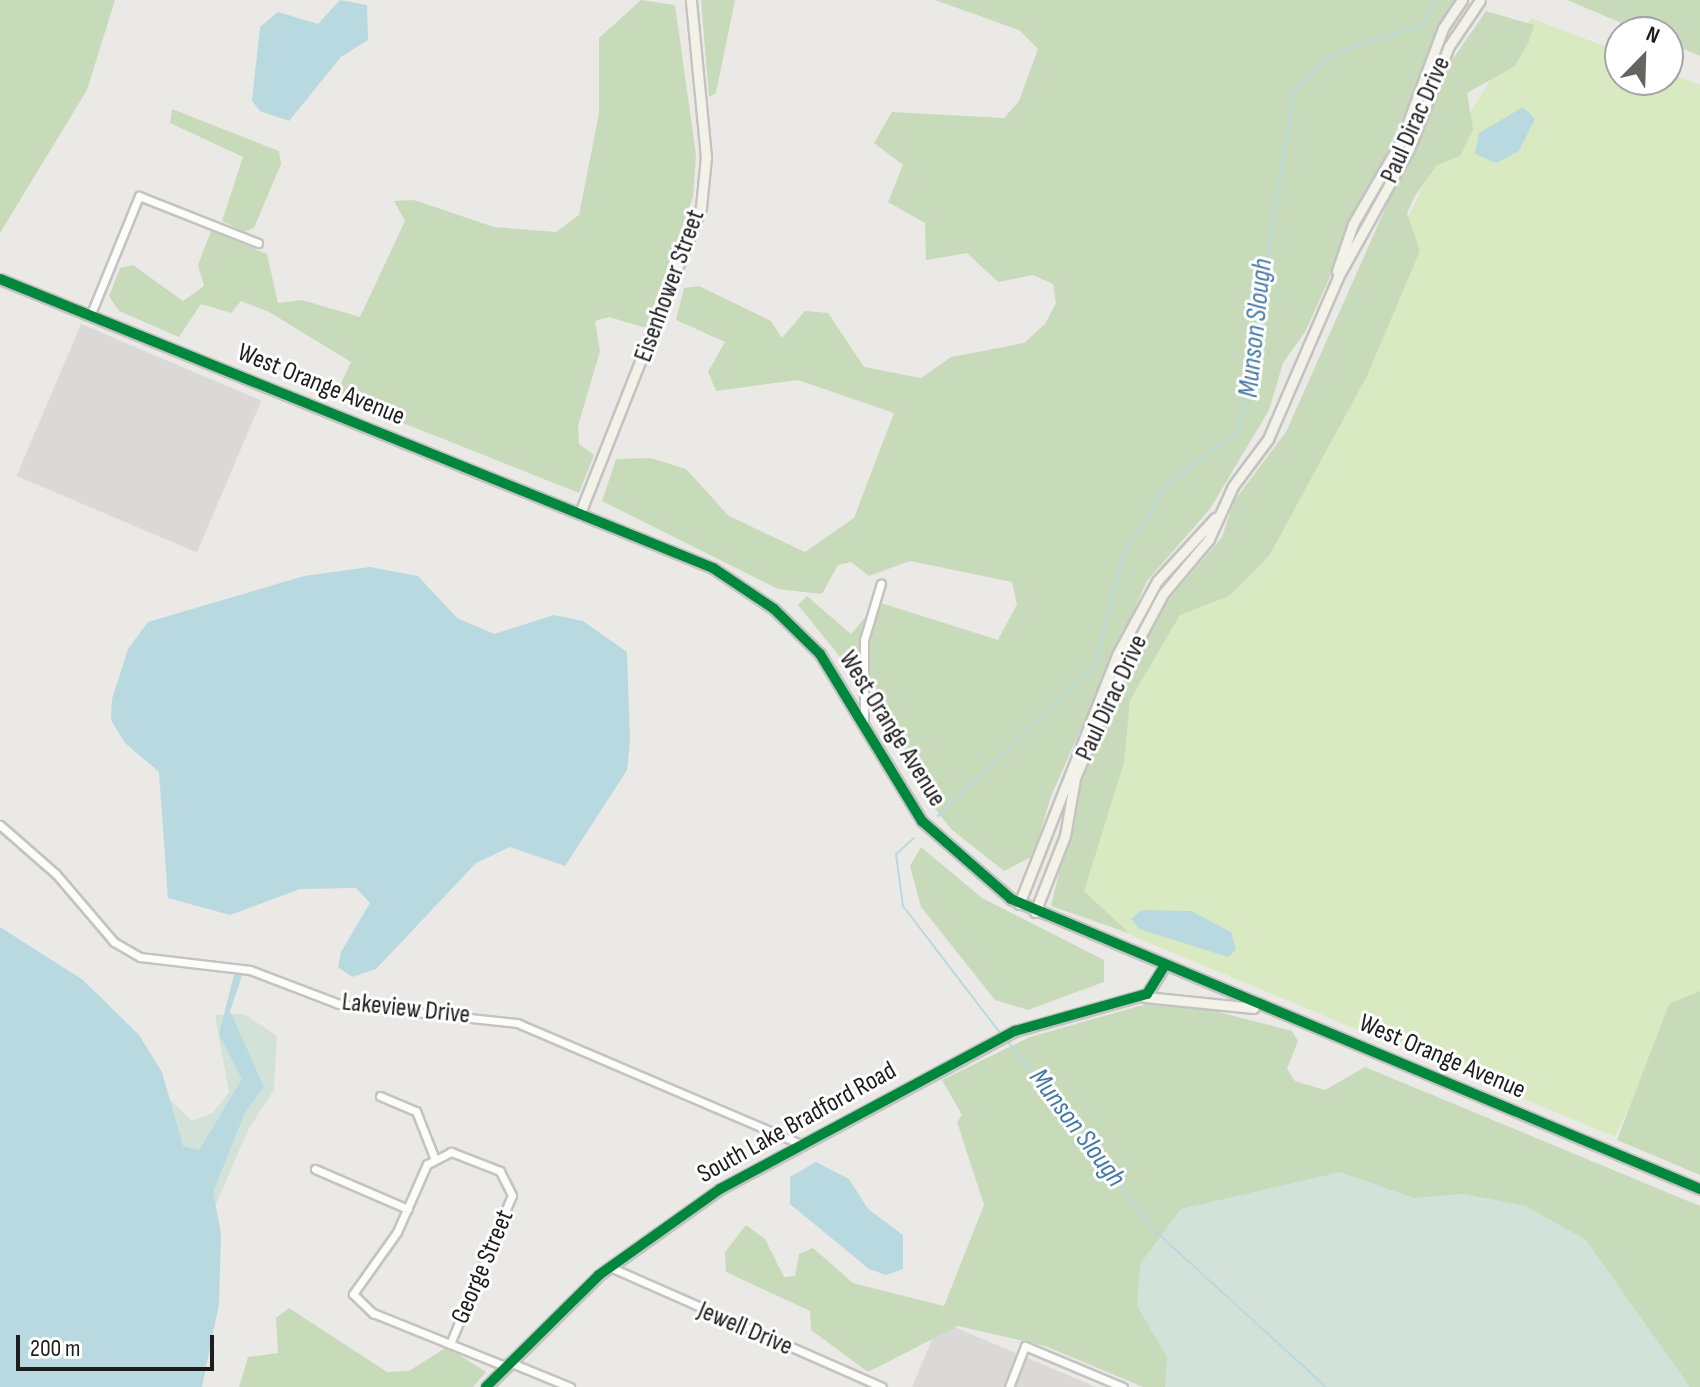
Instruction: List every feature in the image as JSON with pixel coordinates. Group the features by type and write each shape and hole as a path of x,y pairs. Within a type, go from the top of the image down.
{"main road":[{"name":"Eisenhower Street","path":"580,513 701,207 706,157 691,0"},
{"name":"Paul Dirac Drive","path":"1334,286 1353,224 1395,152 1443,28 1462,0"},
{"name":"Paul Dirac Drive","path":"1019,904 1062,782 1139,611 1225,502 1272,431 1334,286 1409,149 1454,35 1480,0"},
{"name":"West Orange Avenue","path":"0,279 696,560 756,595 820,654 922,821 1019,904 1700,1189"},
{"name":"Paul Dirac Drive","path":"1035,912 1102,712 1163,594 1209,539 1225,502"},
{"path":"1138,997 1155,988 1165,965"},
{"name":"South Lake Bradford Road","path":"486,1387 610,1267 720,1189 1015,1031 1138,997 1208,999 1284,1016"}],"street":[{"path":"90,316 139,196 258,243"},
{"path":"864,722 864,640 881,583"},
{"name":"Lakeview Drive","path":"0,825 56,874 114,942 140,957 250,970 339,1004 517,1023 801,1144"},
{"path":"380,1096 416,1111 433,1158 408,1209 353,1294 373,1313 570,1387"},
{"name":"George Street","path":"433,1158 451,1152 500,1171 512,1190 450,1344"},
{"path":"315,1169 408,1209"},
{"name":"Jewell Drive","path":"610,1267 882,1387"},
{"path":"1009,1387 1025,1346 1123,1387"}],"shaded area":[{"path":"81,324 261,401 197,552 17,476"},
{"path":"244,1014 277,1036 274,1090 248,1130 211,1216 164,1107 170,1100 192,1121 213,1113 229,1092 215,1015"},
{"path":"1340,1172 1414,1198 1463,1194 1526,1206 1586,1240 1690,1387 1165,1387 1167,1357 1137,1306 1140,1264 1181,1209"},
{"path":"940,1321 1096,1387 912,1387"}],"green space":[{"path":"0,0 115,0 87,90 0,233"},
{"path":"641,0 675,5 696,155 693,197 646,328 609,317 595,321 600,351 578,426 579,444 594,455 579,493 335,396 351,362 269,312 241,301 231,313 201,304 179,337 119,311 109,296 120,268 133,265 183,301 204,286 198,265 211,231 267,254 278,303 302,300 360,317 405,221 394,201 414,200 494,227 556,232 579,215 599,113 599,38"},
{"path":"701,0 735,0 716,93 709,97"},
{"path":"935,0 1456,0 1305,332 1283,363 1269,410 1210,509 1147,581 1051,796 1033,856 1004,871 951,829 913,780 858,679 798,605 807,596 851,634 878,602 998,640 1017,604 1012,582 910,561 869,576 851,562 838,565 822,594 778,589 602,501 616,459 651,458 686,469 729,516 805,552 854,518 894,413 798,380 716,391 708,372 725,342 676,320 684,288 699,286 771,321 782,338 805,311 828,313 864,367 921,378 951,357 1024,343 1045,324 1056,303 1053,284 1033,275 998,282 967,253 926,260 925,223 888,202 903,165 874,143 892,112 1004,118 1019,101 1038,49 1019,30"},
{"path":"1567,0 1700,0 1700,56 1684,49 1684,16 1605,16"},
{"path":"1486,11 1534,25 1529,41 1515,66 1467,93 1473,129 1460,156 1437,165 1415,196 1407,213 1420,251 1367,376 1269,556 1229,596 1180,615 1130,700 1124,763 1084,891 1129,933 1051,906 1081,782 1123,681 1167,602 1222,537 1234,501 1286,432 1450,63"},
{"path":"1531,18 1604,46 1604,96 1684,96 1684,78 1700,85 1700,1007 1676,1011 1615,1137 1063,907 1118,712 1177,609 1273,499 1428,176"},
{"path":"172,109 279,151 281,164 254,228 244,232 222,221 243,157 170,123"},
{"path":"921,847 982,898 1104,960 1104,982 1028,1010 995,1000 921,907 910,866"},
{"path":"1700,991 1700,1175 1617,1140 1669,1004"},
{"path":"1146,1004 1211,1010 1292,1031 1298,1041 1287,1069 1295,1081 1325,1090 1365,1067 1700,1206 1700,1387 1143,1387 1045,1346 958,1326 868,1372 811,1330 810,1311 726,1272 725,1252 746,1225 765,1239 784,1277 795,1276 799,1254 813,1248 853,1283 944,1306 984,1205 957,1122 962,1115 942,1080 1030,1037"},
{"path":"289,1308 387,1372 409,1371 447,1347 486,1372 473,1387 239,1387 248,1357 278,1353 276,1318"}],"water":[{"path":"340,0 367,5 368,40 341,57 289,121 260,111 252,101 260,27 278,12 318,24"},
{"path":"1523,107 1535,119 1519,151 1496,163 1475,154 1479,133"},
{"path":"370,567 418,576 457,618 494,634 554,615 583,621 627,652 630,741 627,770 565,866 510,847 476,863 376,969 352,977 338,967 341,952 370,903 356,888 300,889 230,915 168,898 159,772 125,743 111,720 112,699 128,649 148,622 304,576"},
{"path":"1142,910 1191,911 1231,932 1236,950 1228,957 1139,929 1131,919"},
{"path":"0,927 83,980 139,1035 162,1072 183,1146 199,1150 242,1079 219,1034 235,971 243,973 230,1011 264,1087 245,1112 213,1192 221,1233 219,1304 202,1387 0,1387"},
{"path":"816,1162 849,1179 868,1209 903,1235 903,1269 886,1275 869,1269 790,1204 790,1177"}],"waterway":[{"name":"Munson Slough","path":"938,816 1096,664 1123,555 1165,487 1240,429 1294,92 1333,54 1422,25 1437,0"},
{"name":"Munson Slough","path":"914,838 896,854 903,906 1001,1034"},
{"name":"Munson Slough","path":"1006,1039 1153,1229 1326,1387"}],"cycle path":[{"path":"0,279 713,568 774,609 820,654 922,821 1011,899 1700,1189"},
{"path":"486,1387 599,1275 720,1189 1015,1031 1147,994 1165,965"}]}
